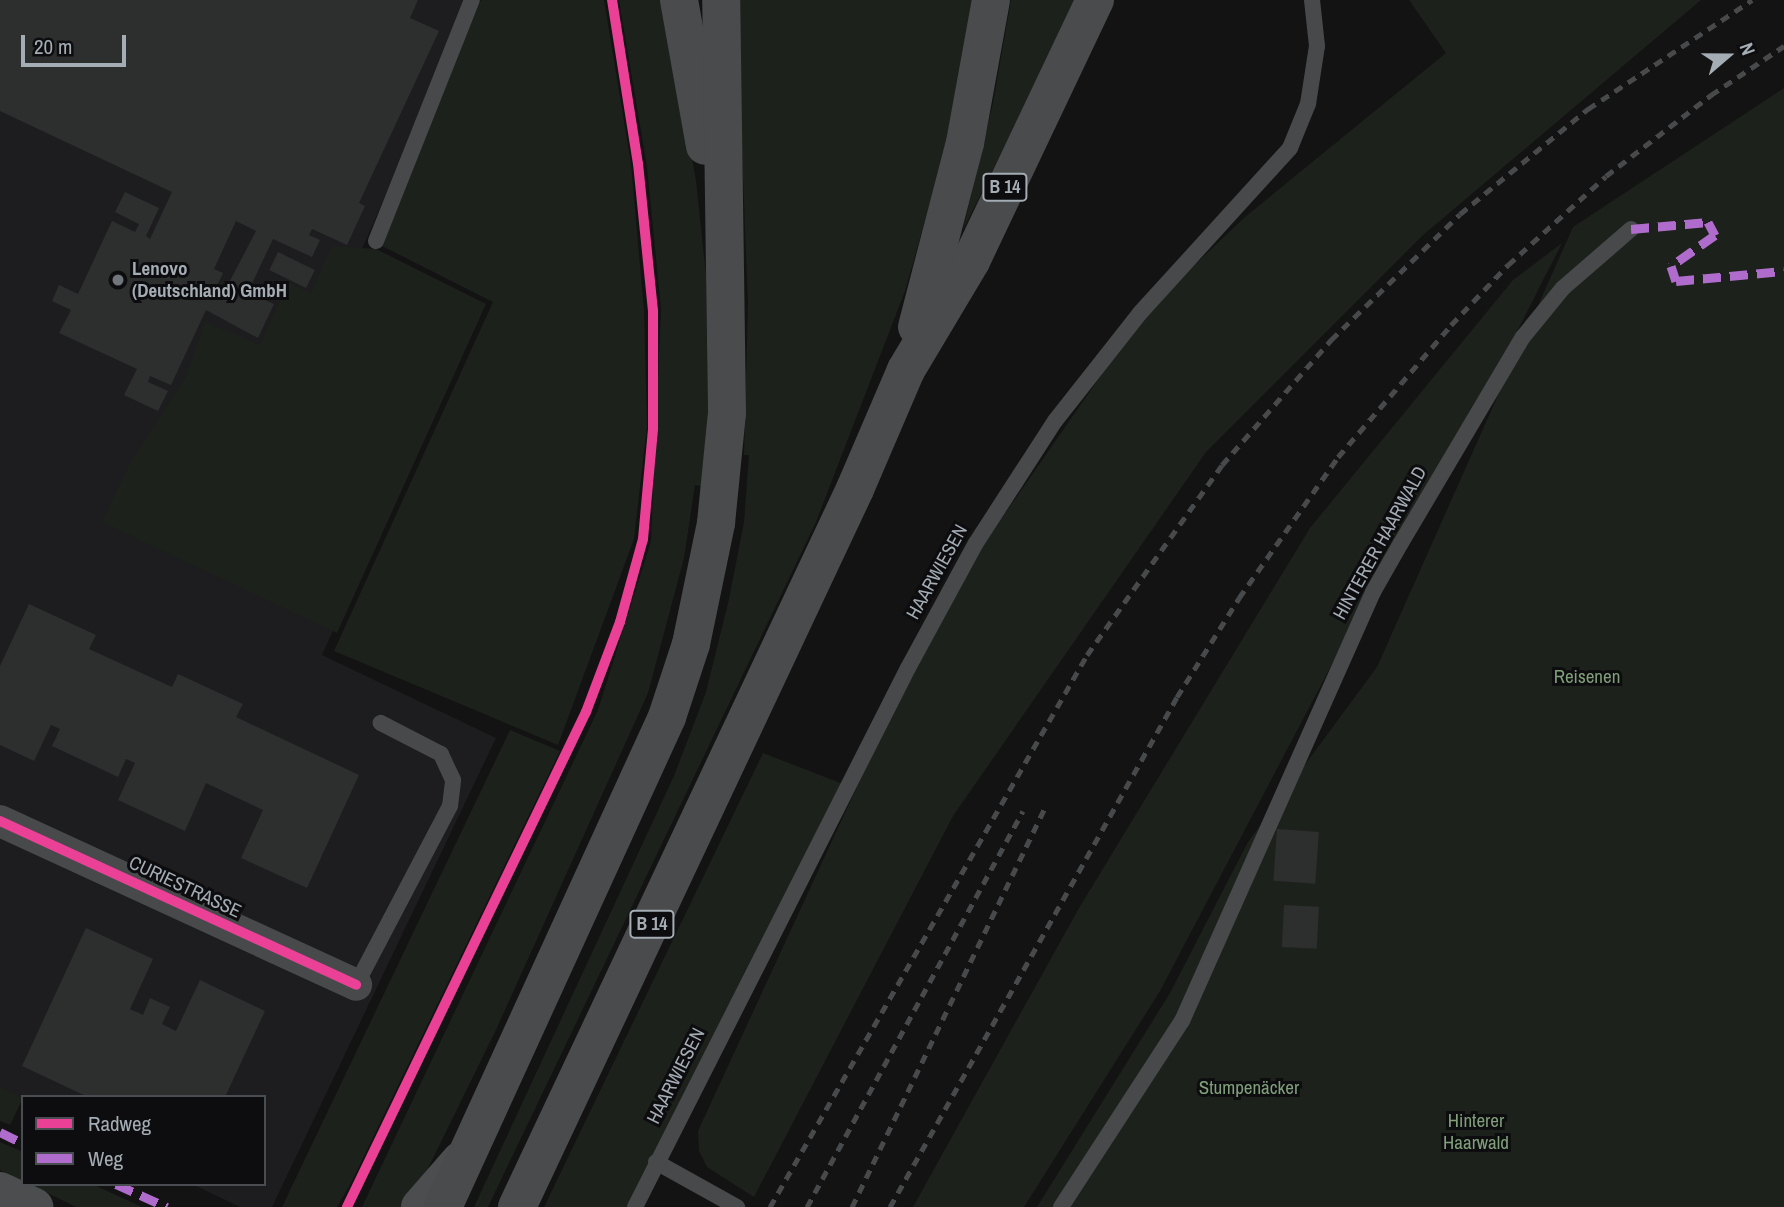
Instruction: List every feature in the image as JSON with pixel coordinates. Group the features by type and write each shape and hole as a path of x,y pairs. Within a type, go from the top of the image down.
{"highway":[{"path":"679,0 724,252"},
{"path":"443,1207 667,717 691,644 723,466 728,373 724,252 726,142 720,0"},
{"name":"B 14","path":"906,370 965,143 991,0"},
{"name":"B 14","path":"517,1207 855,489 906,370 971,261 1095,0"}],"street":[{"name":"CURIESTRASSE","path":"0,821 356,985"},
{"path":"420,1207 465,1156"},
{"path":"0,1191 34,1207"}],"lane":[{"path":"376,241 472,0"},
{"name":"HAARWIESEN","path":"635,1207 908,668 976,543 1055,421 1140,313 1290,148 1308,104 1317,46 1312,0"},
{"name":"HINTERER HAARWALD","path":"1061,1207 1182,1021 1373,592 1401,543 1523,337 1563,288 1631,229"},
{"path":"356,985 450,806 452,793 453,780 441,754 381,723"},
{"path":"656,1163 737,1207"}],"shaded area":[{"path":"0,0 471,0 362,249 480,306 322,655 496,738 272,1207 240,1207 196,1186 266,1186 266,1095 21,1095 21,1102 0,1092"}],"green space":[{"path":"481,0 604,0 631,164 644,310 647,426 634,539 558,745 334,651 493,302 376,243"},
{"path":"619,0 665,0 696,181 706,275 708,419 701,486 695,485 684,558 648,693 495,1032 409,1207 362,1207 598,710 651,541 661,309 647,167"},
{"path":"736,0 978,0 945,150 905,291 816,522 488,1207 474,1207 674,776 706,692 729,599 744,522 749,455 744,455 748,303"},
{"path":"1011,0 1077,0 963,230 993,103"},
{"path":"1409,0 1701,0 1422,236 1206,452 953,816 754,1197 707,1167 699,1151 698,1131 940,607 1145,312 1245,217 1446,53"},
{"name":"Reisenen","path":"1784,88 1784,1207 1037,1207 1170,993 1248,842 1377,667 1573,227"},
{"path":"1562,243 1505,355 1421,495 1160,991 1024,1207 913,1207 1079,908 1310,528 1513,280"},
{"path":"332,246 376,249 486,304 337,633 102,522 130,463 186,377 205,322 260,345 288,283 311,293"},
{"path":"510,730 560,751 337,1207 282,1207"},
{"path":"763,753 843,784 628,1207 544,1207"},
{"path":"0,1087 21,1097 21,1102 10,1125 0,1121"},
{"path":"0,1142 21,1151 21,1180 0,1170"},
{"path":"33,1186 96,1186 142,1207 76,1207"}],"building":[{"path":"0,0 418,0 410,18 439,31 359,203 365,206 347,245 312,229 309,235 320,240 312,257 273,239 248,292 274,304 258,338 206,310 171,385 150,376 148,382 168,391 158,411 124,395 137,369 59,333 71,310 52,301 59,285 78,294 112,221 135,232 139,224 115,212 125,192 159,208 146,236 150,239 172,192 0,111","holes":["236,221 256,231 221,298 213,294 223,273 214,269"]},
{"path":"278,252 315,270 306,288 269,270"},
{"path":"29,604 96,635 89,649 172,687 178,674 243,704 236,717 359,775 307,888 241,858 263,810 206,783 185,831 118,800 135,763 126,759 118,777 52,746 60,729 51,725 34,761 0,745 0,666"},
{"path":"1277,829 1319,832 1315,884 1273,881"},
{"path":"1284,905 1319,907 1317,949 1282,947"},
{"path":"86,928 153,959 130,1009 143,1015 150,998 170,1007 162,1024 176,1031 200,980 265,1011 226,1095 84,1095 22,1066"}],"railway":[{"path":"770,1207 1087,655 1222,465 1331,340 1460,214 1588,109 1752,0"},
{"path":"890,1207 1177,697 1239,598 1338,457 1451,325 1508,265 1606,176 1711,95 1784,46"},
{"path":"852,1207 1046,805"},
{"path":"807,1207 1023,811"}],"marked path":[{"path":"1631,229 1708,222 1715,235 1671,266 1676,281 1784,271"},
{"path":"0,1132 21,1142"},
{"path":"120,1186 167,1207"}],"cycle path":[{"path":"347,1207 586,712 620,622 643,539 653,429 653,311 638,164 612,0"},
{"path":"0,821 356,985"}],"place":[{"name":"Lenovo (Deutschland) GmbH","path":"118,280"}],"park label":[{"name":"Stumpenäcker","path":"1249,1088"},
{"name":"Hinterer Haarwald","path":"1476,1132"}]}
